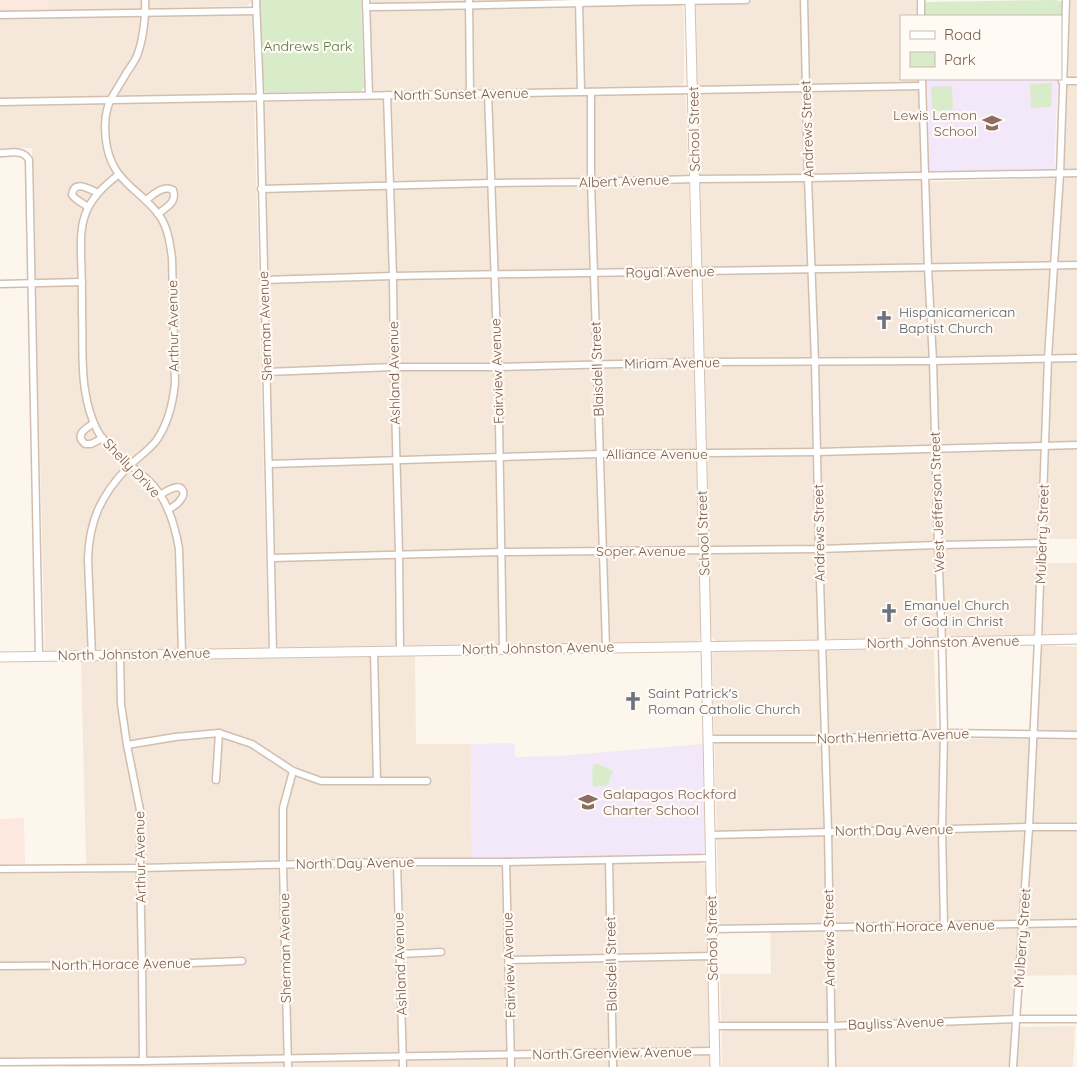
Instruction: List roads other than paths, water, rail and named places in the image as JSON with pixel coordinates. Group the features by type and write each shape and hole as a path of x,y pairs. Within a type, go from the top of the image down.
{"street":[{"name":"Arthur Avenue","path":"92,656 88,560 91,530 98,509 118,478 156,440 165,423 174,395 175,383 171,249 163,222 158,214 146,200 118,175 108,154 105,137 106,118 110,100 138,54 146,12 146,0"},
{"name":"Sherman Avenue","path":"256,0 273,652"},
{"name":"School Street","path":"690,0 700,362 715,1067"},
{"path":"369,96 366,3 746,0"},
{"name":"Andrews Street","path":"804,0 828,831 832,1067"},
{"path":"921,0 921,15"},
{"name":"Mulberry Street","path":"1013,1067 1029,827 1048,358 1060,174 1066,0"},
{"path":"579,2 581,92"},
{"path":"470,3 470,94"},
{"path":"0,15 256,11"},
{"path":"1062,81 1077,81"},
{"name":"North Sunset Avenue","path":"0,102 806,88 922,82"},
{"name":"West Jefferson Street","path":"922,82 942,642 944,926"},
{"name":"Blaisdell Street","path":"591,92 591,182 606,647"},
{"name":"Fairview Avenue","path":"488,93 498,367 503,649"},
{"name":"Ashland Avenue","path":"387,95 393,276 400,651"},
{"path":"0,153 23,153 28,156 29,160 40,655"},
{"name":"Albert Avenue","path":"262,189 491,182 591,182 1077,173"},
{"name":"Shelly Drive","path":"118,175 98,193 84,216 82,230 84,388 94,423 103,438 112,449 150,482 168,510 177,534 182,654"},
{"path":"88,207 73,197 74,187 84,187 98,193"},
{"path":"146,200 165,188 172,190 174,196 172,202 158,214"},
{"name":"Royal Avenue","path":"264,280 494,274 1077,265"},
{"path":"0,284 82,282"},
{"name":"Miriam Avenue","path":"266,372 394,367 1077,358"},
{"path":"94,423 83,430 81,440 83,443 88,444 103,438"},
{"name":"Alliance Avenue","path":"269,464 499,456 817,452 1077,446"},
{"path":"160,495 172,488 182,489 183,496 168,510"},
{"name":"Soper Avenue","path":"272,558 602,550 819,550 938,544 1041,543"},
{"name":"North Johnston Avenue","path":"0,657 1077,640"},
{"path":"374,651 377,781"},
{"name":"Arthur Avenue","path":"120,655 122,704 127,745 140,810 143,1061"},
{"path":"127,745 175,737 219,733 252,744 293,770 321,781 427,781"},
{"path":"216,780 219,733"},
{"name":"North Henrietta Avenue","path":"708,739 824,739 944,733 1077,735"},
{"name":"Sherman Avenue","path":"288,1067 283,865 284,808 293,770"},
{"name":"North Day Avenue","path":"711,834 1077,827"},
{"name":"North Day Avenue","path":"0,869 710,858"},
{"name":"Blaisdell Street","path":"608,860 613,1067"},
{"name":"Ashland Avenue","path":"397,862 403,1067"},
{"name":"Fairview Avenue","path":"506,862 512,1067"},
{"name":"North Horace Avenue","path":"712,929 1077,923"},
{"path":"400,954 441,952"},
{"path":"509,960 713,956"},
{"name":"North Horace Avenue","path":"0,966 142,965 242,961"},
{"name":"Bayliss Avenue","path":"714,1026 831,1026 1077,1019"},
{"name":"North Greenview Avenue","path":"0,1062 714,1051"}],"place":[{"name":"Lewis Lemon School","path":"992,123"},
{"name":"Hispanicamerican Baptist Church","path":"884,320"},
{"name":"Emanuel Church of God in Christ","path":"889,613"},
{"name":"Saint Patrick's Roman Catholic Church","path":"633,701"},
{"name":"Galapagos Rockford Charter School","path":"588,802"}],"park label":[{"name":"Andrews Park","path":"308,46"}]}
